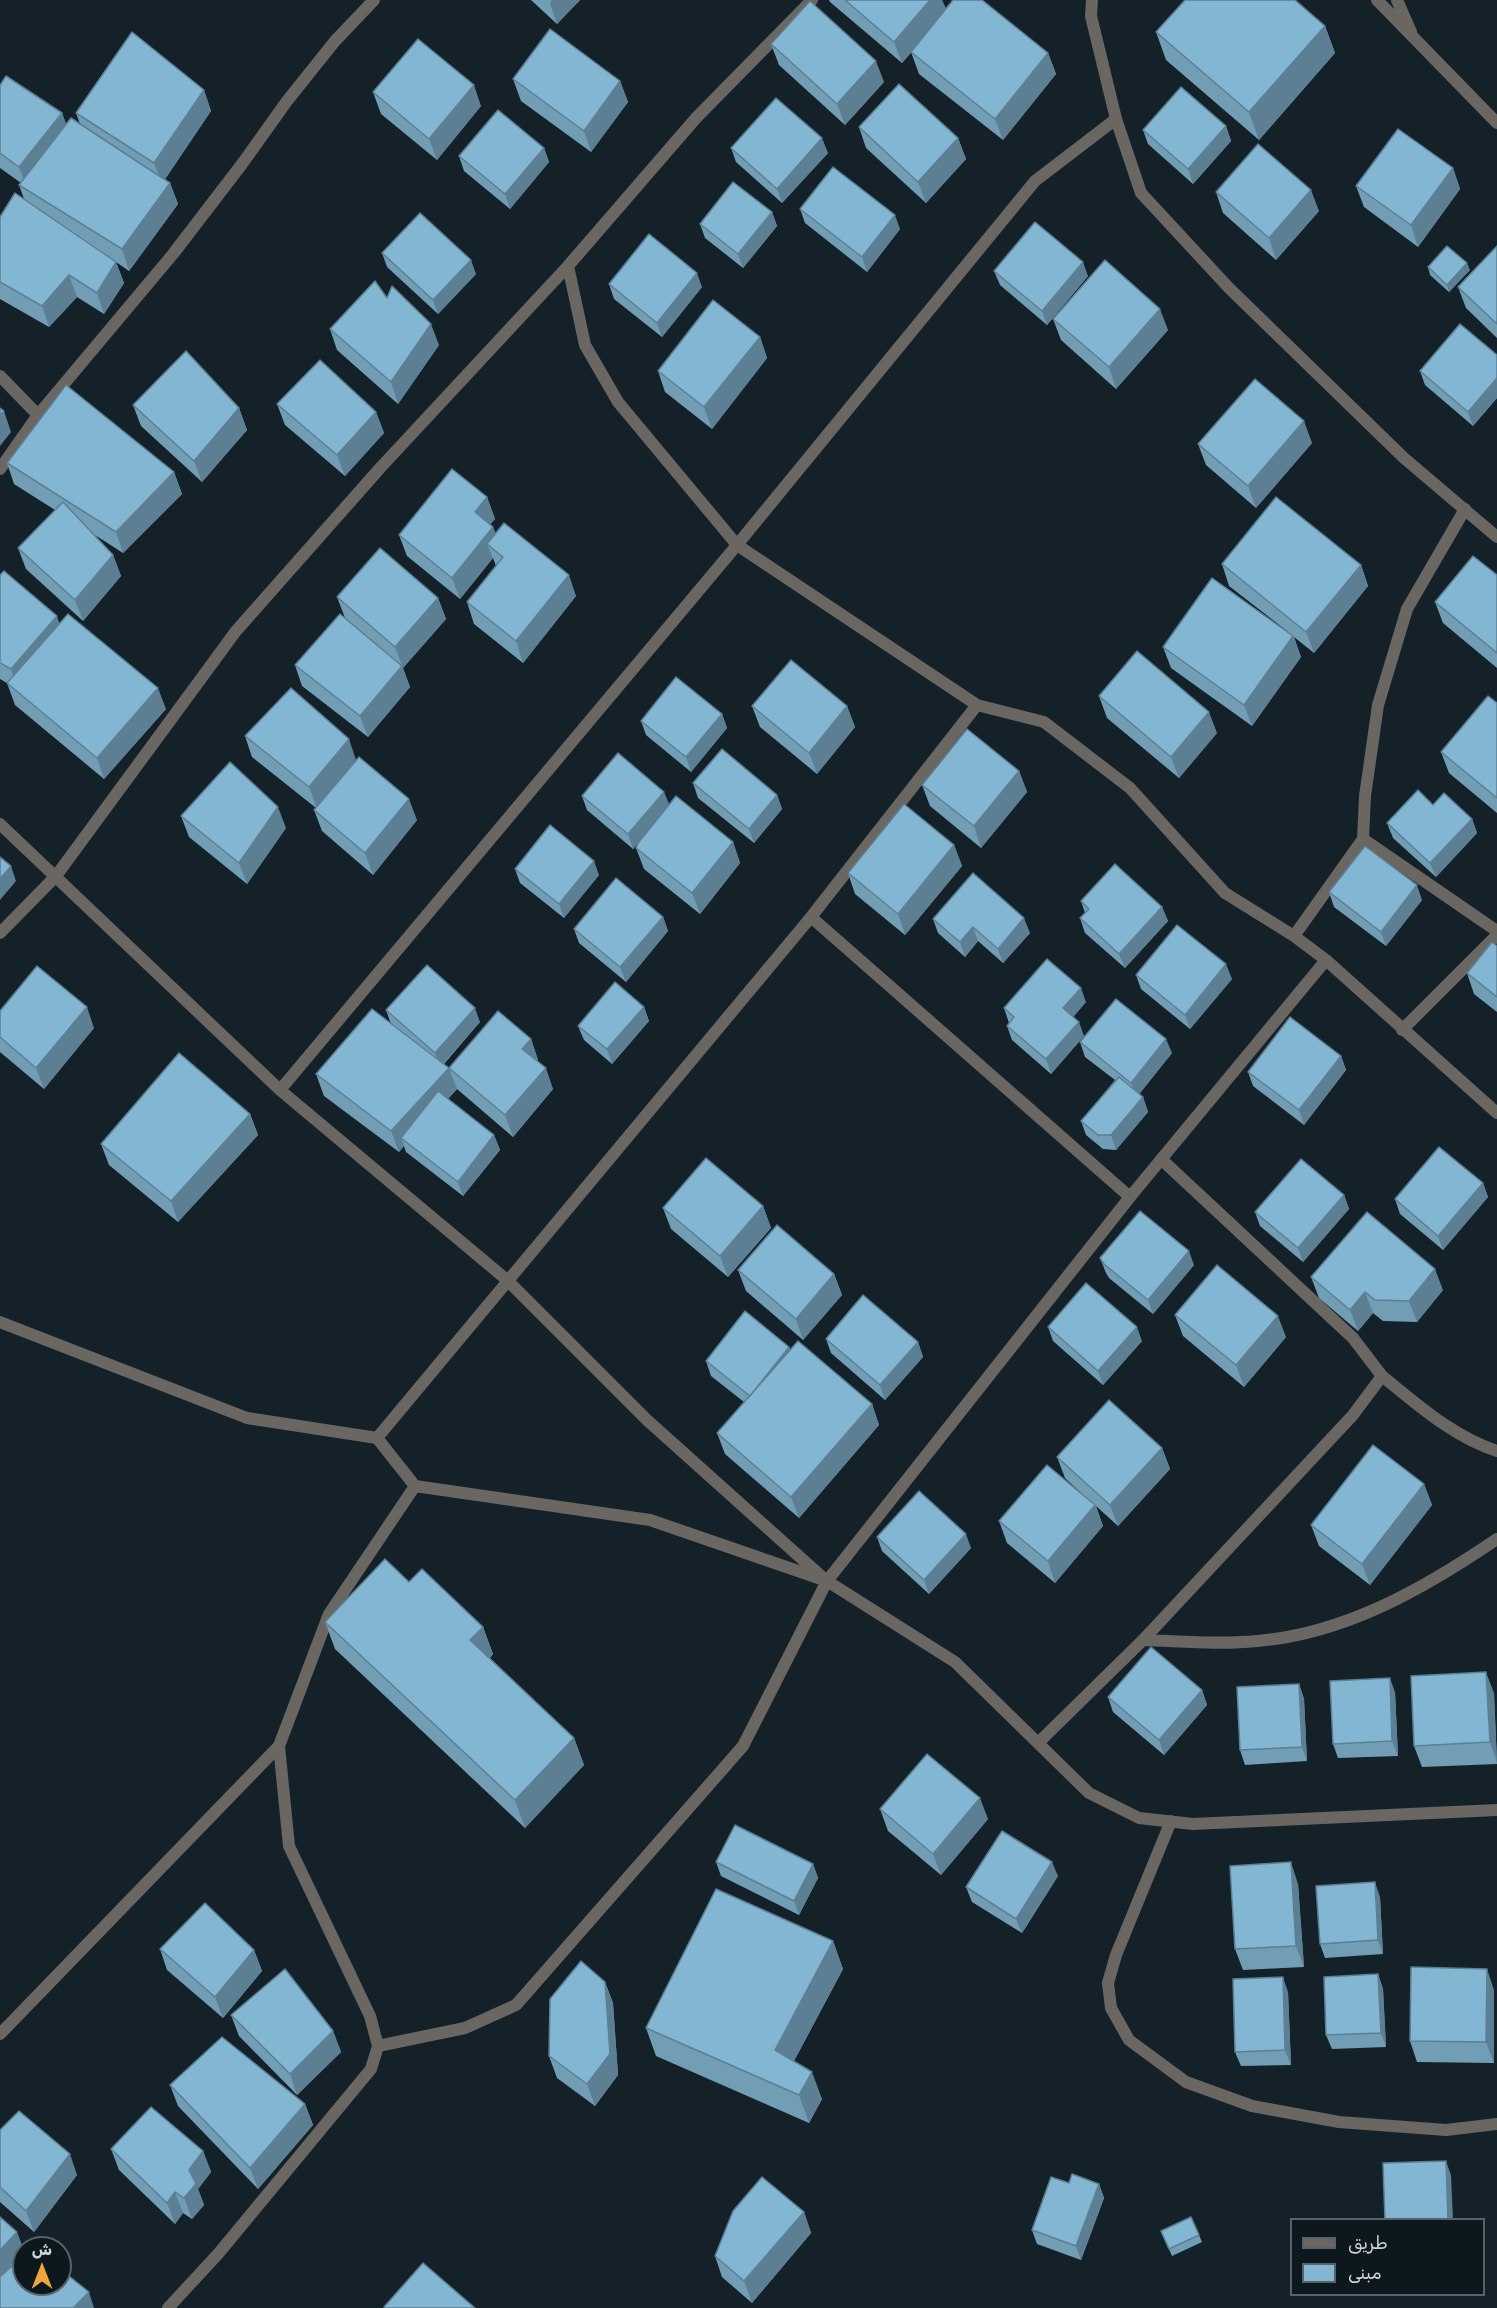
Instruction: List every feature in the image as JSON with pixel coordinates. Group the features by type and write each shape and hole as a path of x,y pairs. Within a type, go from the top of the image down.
{"street":[{"path":"0,469 38,415 173,254 242,165 287,101 335,41 374,0"},
{"path":"0,933 56,876 236,631 381,466 568,266 696,118 812,0"},
{"path":"1092,0 1091,16 1116,119 1141,193 1237,296 1404,458 1497,537"},
{"path":"1377,0 1497,123"},
{"path":"1397,0 1413,38"},
{"path":"280,1090 737,544 1035,181 1116,119"},
{"path":"568,266 585,345 618,402 737,544 977,705 1044,722 1130,788 1225,893 1294,936 1326,960 1497,1113"},
{"path":"0,376 38,415"},
{"path":"1294,936 1363,839 1365,796 1378,705 1407,609 1465,509"},
{"path":"377,1438 811,917 977,705"},
{"path":"0,824 280,1090 507,1280 647,1420 827,1581 955,1662 1089,1793 1139,1818 1193,1824 1497,1810"},
{"path":"1363,839 1497,933 1402,1030"},
{"path":"811,917 1130,1197"},
{"path":"378,2046 465,2028 516,2005 743,1746 827,1581 1130,1197 1326,960"},
{"path":"1161,1160 1353,1338 1382,1376 1435,1419 1485,1448 1497,1451"},
{"path":"0,1322 247,1418 377,1438 416,1486 650,1520 827,1581"},
{"path":"1038,1743 1143,1640 1353,1415 1382,1376"},
{"path":"0,2034 279,1746 329,1614 416,1486"},
{"path":"1143,1640 1257,1641 1324,1629 1406,1597 1497,1539"},
{"path":"168,2308 218,2254 371,2069 378,2046 370,2016 289,1846 279,1746"},
{"path":"1171,1821 1116,1955 1108,1983 1111,2008 1129,2040 1186,2082 1252,2106 1351,2123 1446,2130 1497,2124"}],"building":[{"path":"845,0 930,0 894,42"},
{"path":"953,0 982,0 1048,53 995,119 911,52"},
{"path":"1185,0 1295,0 1325,26 1249,112 1156,32"},
{"path":"810,1 876,61 837,104 771,44"},
{"path":"550,29 620,81 584,131 513,79"},
{"path":"132,32 204,90 154,163 76,113"},
{"path":"418,39 474,85 429,139 373,92"},
{"path":"6,76 62,113 19,167 0,153 0,85"},
{"path":"899,84 958,138 918,182 859,127"},
{"path":"1181,87 1226,126 1188,169 1143,130"},
{"path":"776,98 822,138 777,189 731,148"},
{"path":"498,110 544,148 505,194 459,156"},
{"path":"71,118 170,183 122,249 19,185"},
{"path":"1398,129 1453,168 1411,225 1356,186"},
{"path":"1258,144 1311,190 1269,238 1216,192"},
{"path":"833,167 895,215 862,257 800,209"},
{"path":"733,182 772,212 738,254 700,224"},
{"path":"15,193 116,262 97,293 69,275 42,306 0,282 0,217"},
{"path":"420,213 471,260 433,300 382,253"},
{"path":"1035,222 1083,262 1042,311 994,271"},
{"path":"649,234 697,273 657,323 609,284"},
{"path":"1447,246 1467,263 1447,285 1428,267"},
{"path":"1497,246 1497,324 1458,287"},
{"path":"1105,260 1160,309 1109,367 1053,319"},
{"path":"375,281 387,298 392,286 431,324 391,382 330,329"},
{"path":"713,300 760,337 704,407 658,371"},
{"path":"1460,324 1497,355 1497,378 1468,412 1420,371"},
{"path":"186,351 239,408 194,461 133,405"},
{"path":"320,360 376,412 337,455 277,404"},
{"path":"1255,379 1304,421 1248,486 1198,444"},
{"path":"66,385 174,472 116,532 7,463"},
{"path":"452,469 487,497 475,512 493,527 452,578 399,535"},
{"path":"1276,497 1361,565 1306,632 1222,564"},
{"path":"63,502 113,555 75,600 18,548"},
{"path":"504,523 569,575 516,641 467,602 503,557 487,544"},
{"path":"380,548 438,598 395,647 337,597"},
{"path":"1473,556 1497,575 1497,653 1435,602"},
{"path":"4,571 57,616 11,669 0,663 0,575"},
{"path":"1212,578 1293,636 1244,705 1163,647"},
{"path":"68,614 158,688 97,758 7,683"},
{"path":"340,614 402,666 360,716 295,665"},
{"path":"1137,651 1209,712 1171,757 1099,696"},
{"path":"791,660 847,706 809,753 752,706"},
{"path":"676,677 722,714 686,757 641,721"},
{"path":"291,688 349,739 309,787 245,736"},
{"path":"1488,696 1497,703 1497,798 1441,752"},
{"path":"967,729 1019,771 974,826 922,785"},
{"path":"722,749 777,795 749,829 693,783"},
{"path":"618,753 664,792 628,834 582,796"},
{"path":"359,757 409,799 365,853 314,810"},
{"path":"230,762 278,807 239,863 181,816"},
{"path":"1418,790 1433,805 1444,793 1472,819 1430,863 1387,823"},
{"path":"676,796 733,842 692,893 636,848"},
{"path":"904,804 954,845 898,914 848,873"},
{"path":"550,825 594,861 559,904 515,869"},
{"path":"1365,846 1417,885 1381,932 1329,892"},
{"path":"0,857 11,866 0,879"},
{"path":"1115,864 1162,907 1119,954 1080,918 1089,909 1081,901"},
{"path":"973,873 1024,918 998,949 973,927 960,942 933,919"},
{"path":"616,878 663,917 620,967 574,929"},
{"path":"1177,925 1226,964 1185,1015 1136,975"},
{"path":"1492,942 1497,946 1497,997 1467,973"},
{"path":"1047,959 1081,988 1063,1008 1079,1022 1046,1059 1007,1026 1014,1017 1004,1008"},
{"path":"427,965 475,1008 435,1053 386,1010"},
{"path":"37,966 87,1007 36,1068 0,1037 0,1011"},
{"path":"615,982 644,1007 607,1049 578,1026"},
{"path":"1116,999 1166,1039 1131,1083 1080,1042"},
{"path":"372,1009 449,1068 391,1131 316,1074"},
{"path":"498,1011 531,1039 522,1049 546,1068 505,1115 449,1068"},
{"path":"1290,1017 1341,1056 1299,1110 1248,1072"},
{"path":"179,1053 250,1114 171,1201 101,1144"},
{"path":"1119,1077 1143,1097 1111,1135 1098,1135 1081,1121"},
{"path":"438,1091 494,1135 458,1182 401,1138"},
{"path":"1439,1147 1483,1183 1438,1236 1395,1199"},
{"path":"706,1158 763,1206 720,1256 663,1208"},
{"path":"1301,1159 1344,1195 1298,1248 1255,1212"},
{"path":"1140,1211 1189,1251 1148,1300 1104,1264 1100,1258"},
{"path":"1367,1212 1435,1269 1409,1301 1375,1300 1365,1292 1350,1310 1311,1277"},
{"path":"777,1225 834,1274 796,1319 738,1270"},
{"path":"1217,1265 1278,1316 1236,1365 1175,1315"},
{"path":"1086,1283 1137,1327 1098,1371 1048,1327"},
{"path":"863,1295 918,1342 880,1385 826,1339"},
{"path":"745,1311 789,1347 750,1396 706,1361"},
{"path":"798,1341 872,1404 791,1497 717,1433"},
{"path":"1109,1400 1162,1448 1110,1505 1057,1457"},
{"path":"1373,1445 1424,1484 1362,1564 1311,1525"},
{"path":"1047,1465 1095,1505 1048,1561 999,1521"},
{"path":"919,1491 966,1534 924,1580 877,1537"},
{"path":"385,1559 409,1582 422,1569 483,1627 470,1640 574,1738 515,1800 325,1622"},
{"path":"1151,1647 1202,1690 1159,1740 1108,1697"},
{"path":"1486,1672 1490,1742 1414,1746 1411,1676"},
{"path":"1390,1678 1392,1741 1333,1744 1330,1681"},
{"path":"1299,1684 1302,1747 1240,1750 1237,1687"},
{"path":"927,1754 980,1798 933,1854 880,1809"},
{"path":"735,1825 813,1864 794,1901 716,1862"},
{"path":"1002,1831 1052,1862 1016,1919 966,1887"},
{"path":"1291,1862 1296,1946 1235,1949 1230,1866"},
{"path":"1375,1882 1378,1940 1320,1944 1316,1886"},
{"path":"716,1889 833,1941 775,2050 812,2072 799,2095 646,2028"},
{"path":"205,1903 254,1950 215,1997 160,1949"},
{"path":"581,1961 605,1982 610,2054 587,2084 549,2056 550,1999"},
{"path":"1411,1967 1487,1969 1486,2042 1410,2041"},
{"path":"285,1969 333,2031 290,2074 231,2015"},
{"path":"1378,1974 1381,2033 1326,2035 1324,1977"},
{"path":"1283,1977 1285,2050 1235,2052 1233,1979"},
{"path":"222,2037 305,2104 250,2168 170,2085"},
{"path":"151,2107 203,2151 189,2170 196,2184 184,2198 175,2192 167,2203 111,2149"},
{"path":"19,2111 70,2154 26,2211 0,2187 0,2130"},
{"path":"1446,2161 1448,2218 1385,2218 1383,2163"},
{"path":"1072,2174 1099,2184 1076,2246 1032,2230 1051,2177 1069,2183"},
{"path":"762,2177 804,2212 744,2281 715,2256 733,2211"},
{"path":"0,2217 17,2232 0,2250"},
{"path":"1191,2217 1199,2235 1169,2249 1161,2231"},
{"path":"423,2263 475,2308 385,2308"},
{"path":"12,2266 12,2296 72,2296 72,2279 89,2292 73,2308 0,2308 0,2277"}]}
